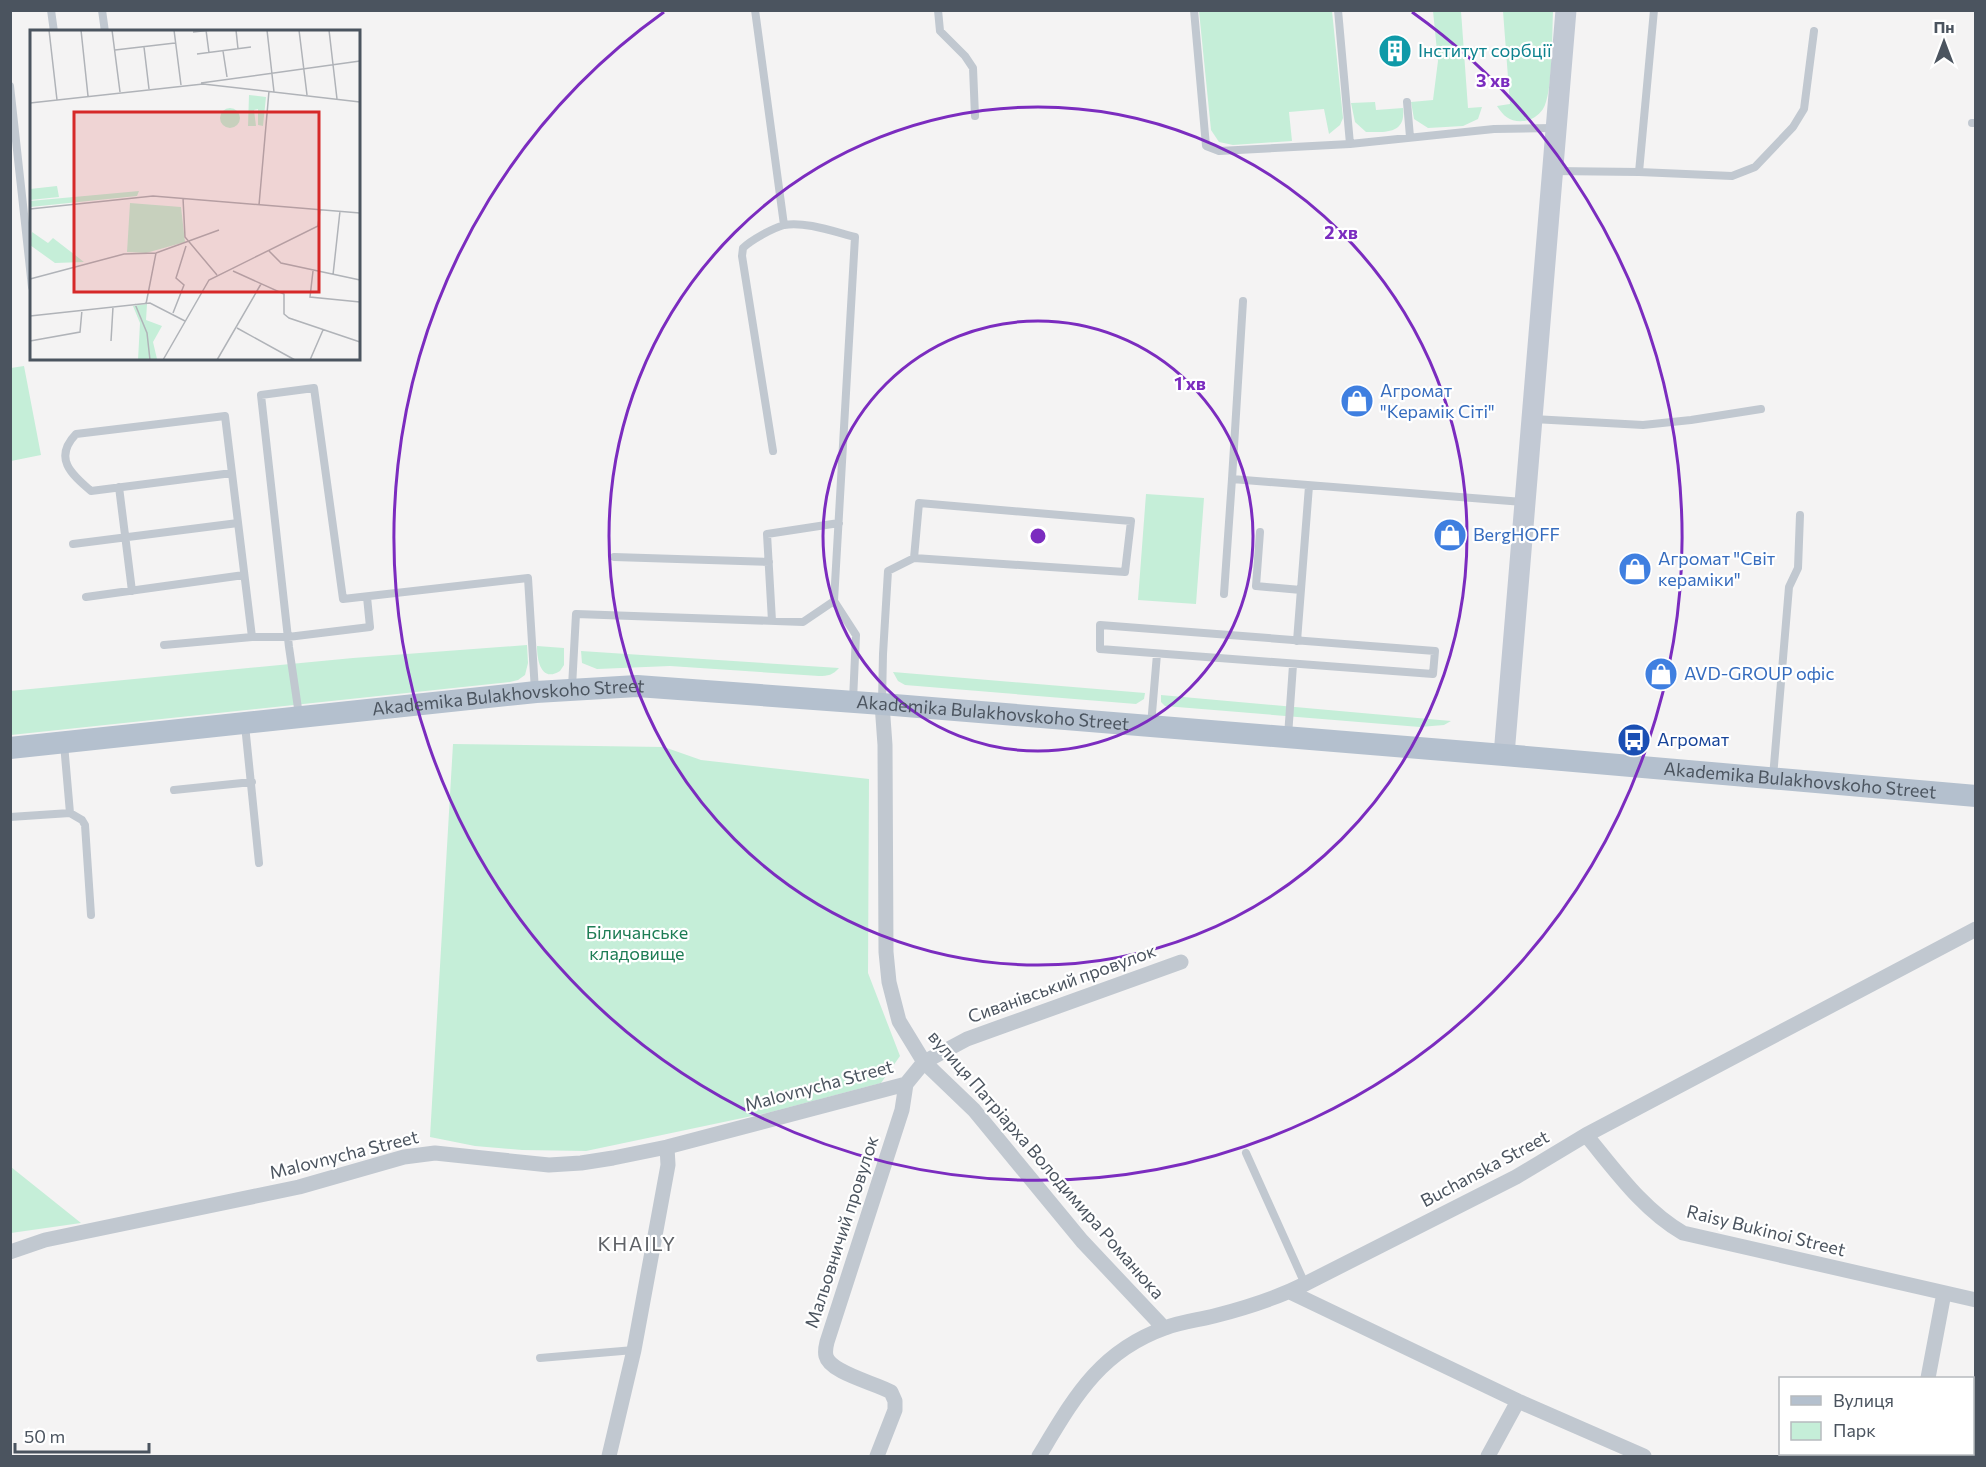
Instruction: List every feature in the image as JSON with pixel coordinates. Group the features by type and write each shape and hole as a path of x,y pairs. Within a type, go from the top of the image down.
{"main road":[{"name":"Akademika Bulakhovskoho Street","path":"10,748 536,692 637,686 1504,755 1976,796"}],"street":[{"path":"1504,755 1566,10"},
{"name":"вулиця Патріарха Володимира Романюка","path":"882,704 885,744 886,952 889,982 898,1021 924,1062 974,1110 1082,1241 1164,1328"},
{"name":"Buchanska Street","path":"1039,1456 1074,1397 1099,1369 1123,1349 1164,1328 1220,1314 1290,1292 1516,1177 1586,1135 1976,929"},
{"name":"Сиванівський провулок","path":"924,1062 967,1039 1181,962"},
{"name":"Malovnycha Street","path":"10,1252 45,1240 299,1187 404,1157 435,1153 549,1165 581,1163 667,1147 906,1084 924,1062"},
{"name":"Мальовничий провулок","path":"877,1456 895,1410 895,1401 891,1392 837,1369 825,1355 827,1342 902,1110 906,1084"},
{"name":"Raisy Bukinoi Street","path":"1586,1135 1641,1201 1664,1222 1683,1233 1976,1300"},
{"path":"609,1456 634,1350 668,1165 667,1147"},
{"path":"1290,1292 1518,1401 1644,1456"},
{"path":"1928,1377 1944,1293"},
{"path":"1488,1456 1518,1401"}],"lane":[{"path":"51,10 54,30"},
{"path":"102,10 105,30"},
{"path":"755,10 784,225"},
{"path":"938,10 940,31 973,68 975,116"},
{"path":"1194,10 1206,146 1219,151 1350,144 1494,129 1555,128"},
{"path":"1338,10 1350,144"},
{"path":"1639,172 1654,10"},
{"path":"1552,171 1732,176 1755,167 1793,127 1804,109 1814,31"},
{"path":"10,86 30,269"},
{"path":"1407,102 1410,137"},
{"path":"773,451 742,248 784,225 812,226 855,237 834,601 856,635 853,702"},
{"path":"1224,594 1243,301"},
{"path":"299,718 261,395 314,388 343,599 528,578 536,692"},
{"path":"1531,419 1643,425 1761,409"},
{"path":"232,473 91,491 72,475 66,460 68,443 76,434 225,416 232,473 244,575 252,636"},
{"path":"1232,479 1524,502"},
{"path":"1297,641 1309,486"},
{"path":"119,487 132,591"},
{"path":"882,704 882,654 888,572 914,558 1125,572 1131,521 919,503 914,558"},
{"path":"1772,778 1789,587 1798,568 1800,515"},
{"path":"73,544 238,524"},
{"path":"772,621 767,534 839,524"},
{"path":"1260,532 1256,586 1301,590"},
{"path":"614,556 769,562"},
{"path":"86,597 244,575"},
{"path":"164,645 252,636 288,636 370,627 368,597"},
{"path":"572,689 576,614 803,622 834,601"},
{"path":"1100,625 1297,641 1435,651 1433,674 1100,649 1100,625"},
{"path":"1150,726 1157,654"},
{"path":"1287,738 1293,665"},
{"path":"245,724 259,863"},
{"path":"64,742 70,813"},
{"path":"174,790 252,782"},
{"path":"10,817 70,813 82,820 85,825 91,915"},
{"path":"1246,1153 1305,1284"},
{"path":"540,1358 634,1350"}],"green space":[{"path":"1199,11 1332,11 1343,118 1340,125 1329,134 1324,109 1289,112 1292,141 1233,145 1219,142 1211,130"},
{"path":"1433,11 1461,11 1468,108 1482,107 1478,119 1463,126 1428,128 1414,119 1411,102 1433,100 1438,61"},
{"path":"1503,11 1553,11 1549,90 1543,109 1532,119 1511,120 1497,106 1510,104"},
{"path":"1375,102 1376,110 1403,108 1403,116 1398,127 1387,131 1366,132 1355,122 1351,103"},
{"path":"24,366 41,455 11,461 11,368"},
{"path":"1146,494 1204,498 1196,604 1138,600"},
{"path":"527,645 528,663 525,675 510,682 11,735 10,691 353,658"},
{"path":"537,646 564,648 564,665 560,671 554,674 544,672 539,663"},
{"path":"581,651 839,668 825,676 670,666 597,669 582,663"},
{"path":"893,672 1145,693 1144,699 1136,704 905,685 898,681"},
{"path":"1161,695 1451,721 1444,725 1420,727 1165,706 1161,702"},
{"name":"Біличанське кладовище","path":"453,744 664,747 701,760 869,779 868,973 900,1056 881,1083 771,1112 586,1151 522,1150 475,1146 430,1137"},
{"path":"11,1167 81,1223 11,1233"}],"place":[{"name":"Інститут сорбції","path":"1395,51"},
{"name":"Агромат \"Керамік Сіті\"","path":"1357,401"},
{"name":"BergHOFF","path":"1450,535"},
{"name":"Агромат \"Світ кераміки\"","path":"1635,569"},
{"name":"AVD-GROUP офіс","path":"1661,674"},
{"name":"Агромат","path":"1634,740"}],"district":[{"name":"KHAILY","path":"637,1244"}]}
